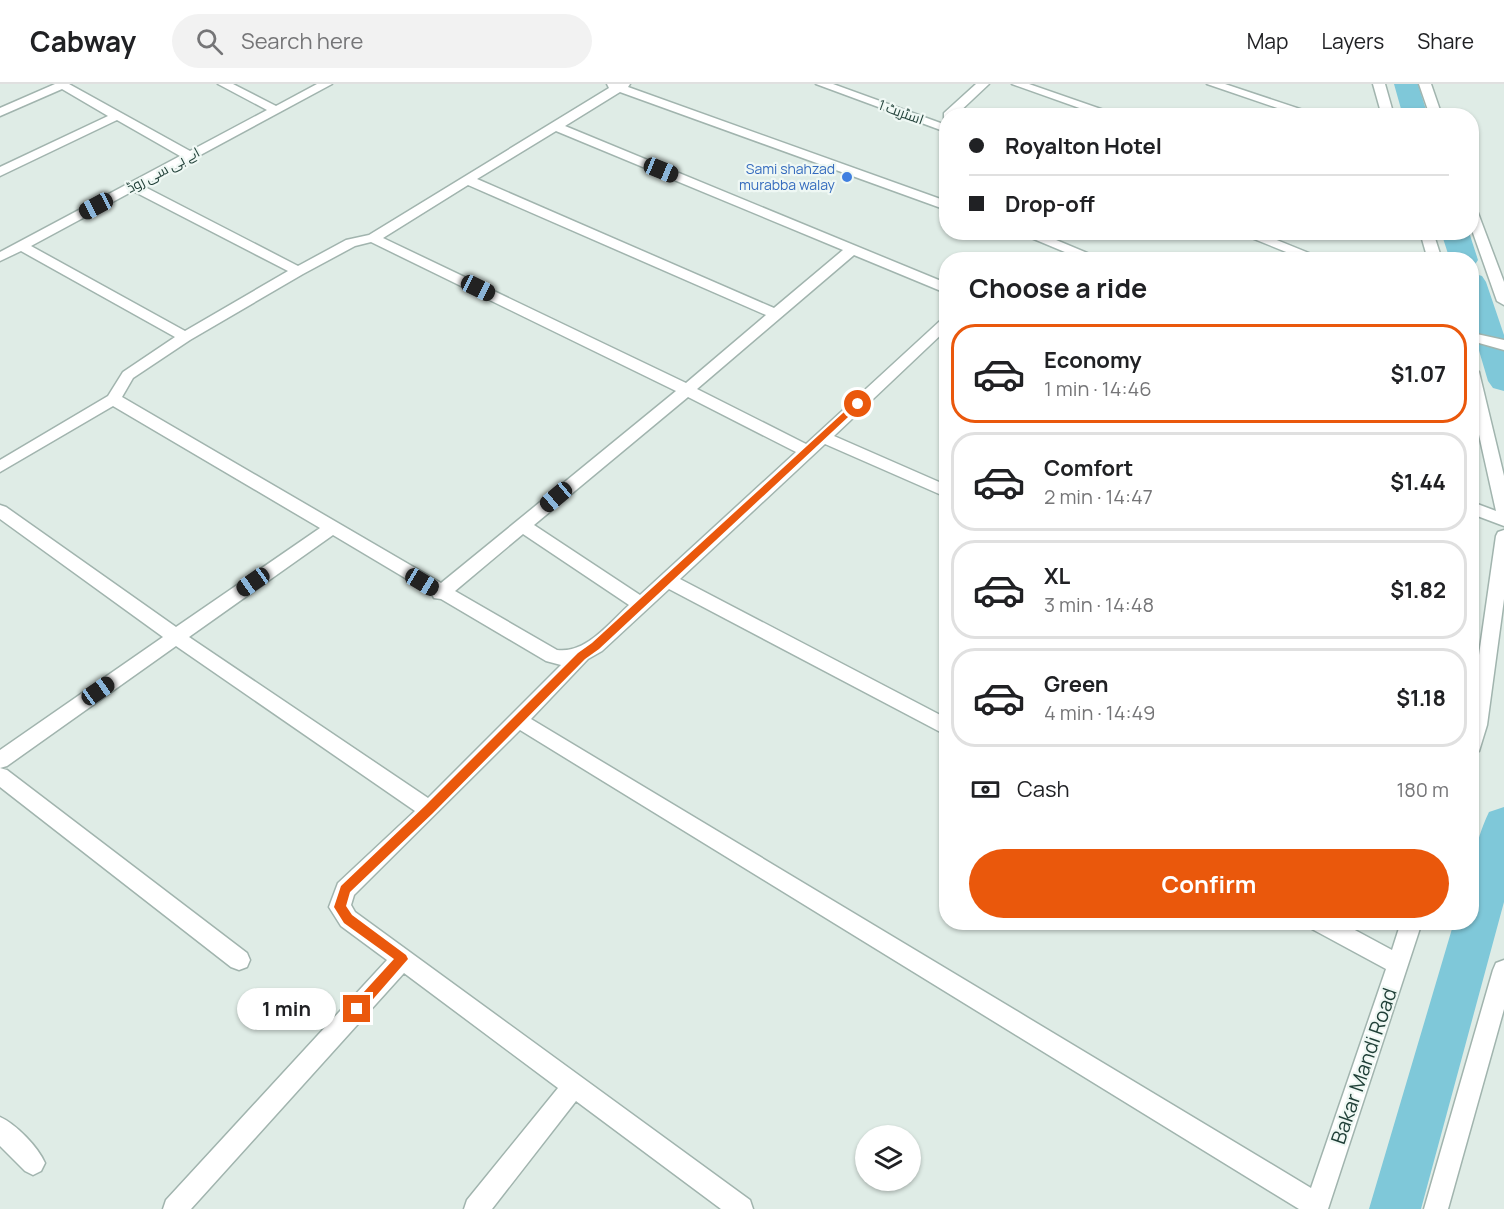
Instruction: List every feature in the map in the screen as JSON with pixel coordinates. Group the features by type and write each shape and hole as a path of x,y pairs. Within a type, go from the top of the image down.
{"street":[{"path":"0,112 62,84 189,156"},
{"path":"224,84 276,110"},
{"name":"اے بی سی روڈ","path":"0,257 326,84"},
{"name":"اسٹریٹ 1","path":"822,84 939,120"},
{"path":"958,108 983,84"},
{"path":"1018,84 1091,108"},
{"path":"1213,84 1290,108"},
{"path":"1379,84 1386,108"},
{"path":"1425,84 1433,108"},
{"path":"0,468 113,399 128,375 185,337 351,243 373,238 618,85 939,202"},
{"path":"0,172 117,116"},
{"path":"555,126 939,285"},
{"path":"468,180 776,314"},
{"path":"133,186 298,271"},
{"path":"1479,232 1504,301"},
{"path":"373,238 687,390 807,451"},
{"path":"1044,240 1077,252"},
{"path":"1265,240 1298,252"},
{"path":"21,246 185,337"},
{"path":"440,593 687,390 852,249"},
{"path":"741,1209 348,919 340,907 345,890 429,810 581,656 596,646 666,579 939,330"},
{"path":"1479,339 1504,345"},
{"path":"113,399 440,593 552,656 566,660 581,656"},
{"path":"1479,411 1504,511"},
{"path":"823,437 939,488"},
{"path":"0,511 176,637 429,810"},
{"path":"1479,511 1504,520"},
{"path":"521,525 640,603"},
{"path":"0,760 331,528"},
{"path":"1479,698 1504,536"},
{"path":"666,579 939,723"},
{"path":"518,720 1316,1208"},
{"path":"0,776 239,960"},
{"path":"1334,930 1398,964"},
{"name":"Bakar Mandi Road","path":"1316,1208 1409,930"},
{"path":"175,1209 402,959"},
{"path":"1436,1209 1504,970"},
{"path":"476,1209 574,1086"},
{"path":"0,1130 33,1163"}],"waterway":[{"path":"1406,84 1414,108"},
{"path":"1458,240 1461,252"},
{"path":"1479,304 1504,381"},
{"path":"1479,913 1504,825"},
{"path":"1395,1209 1474,930"}],"place":[{"name":"Sami shahzad murabba walay","path":"847,177"}],"route":[{"path":"357,1009 402,959 348,919 340,907 345,890 429,810 581,656 596,646 858,404"}]}
